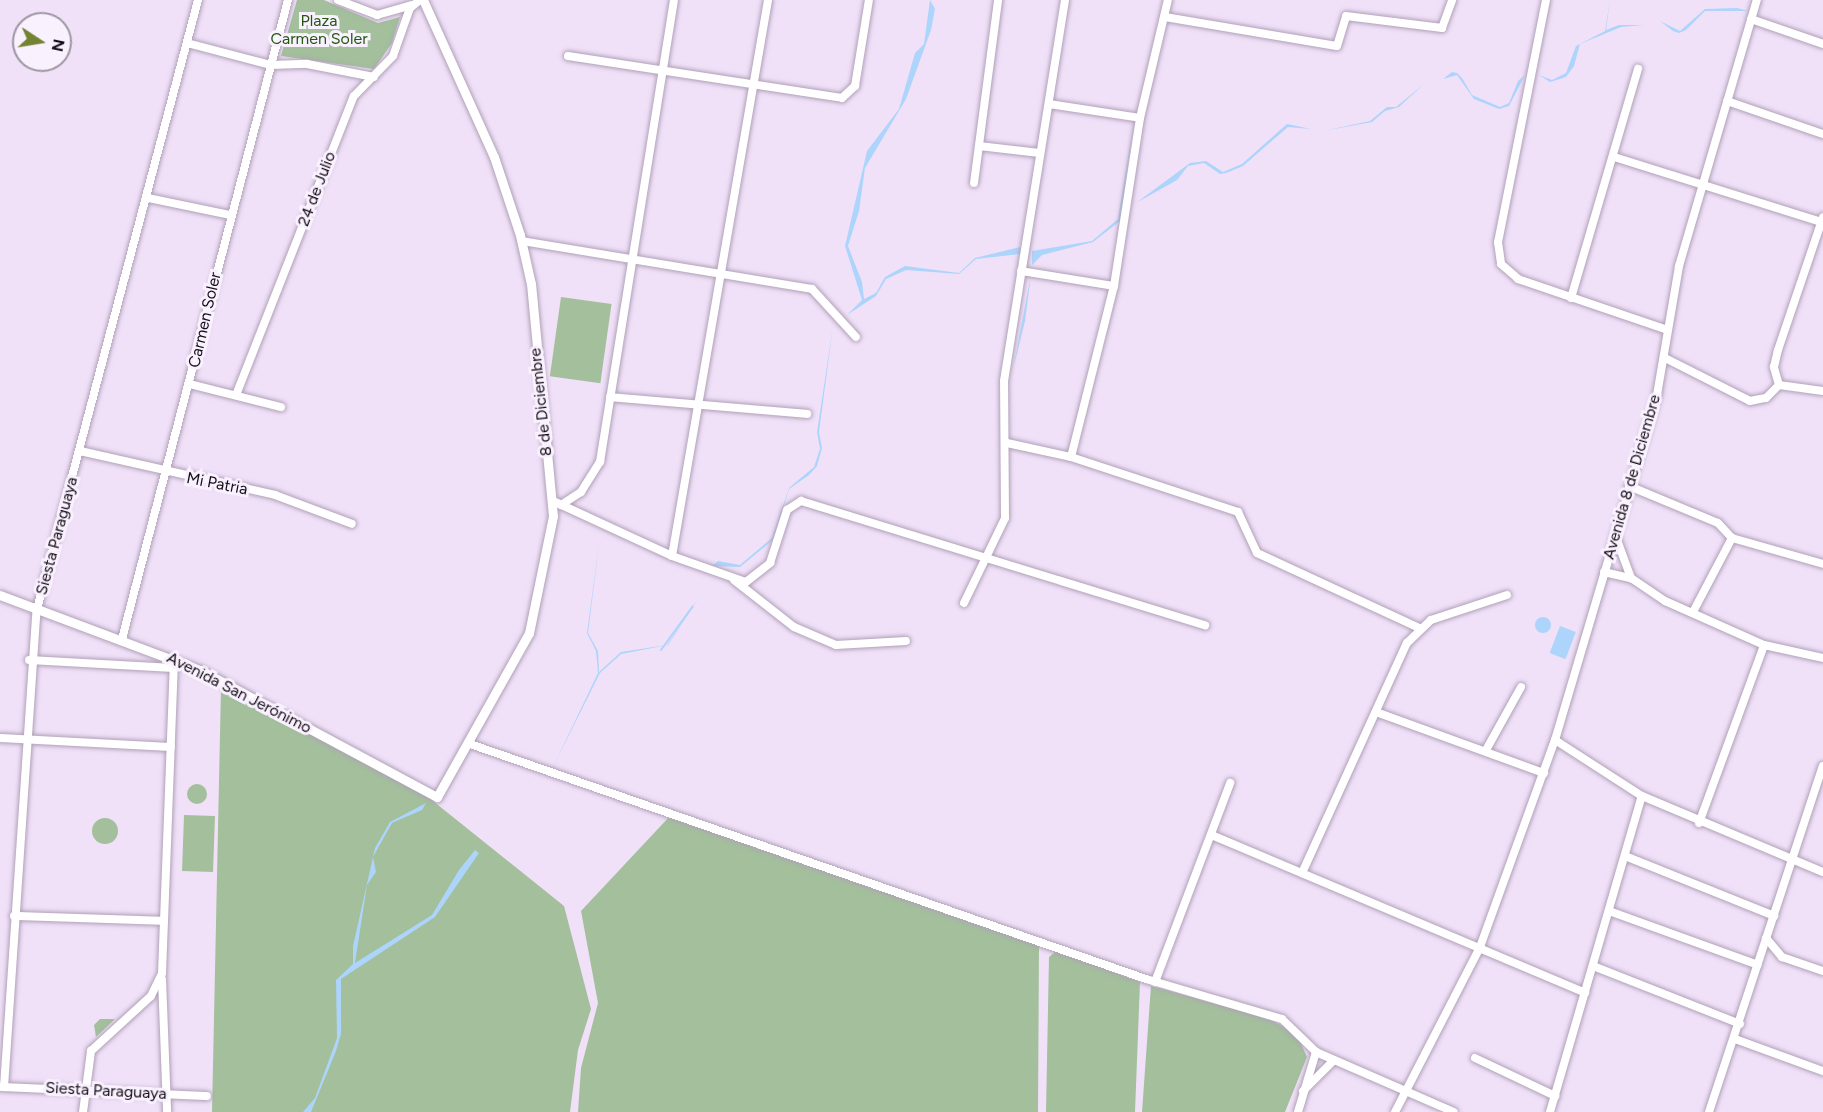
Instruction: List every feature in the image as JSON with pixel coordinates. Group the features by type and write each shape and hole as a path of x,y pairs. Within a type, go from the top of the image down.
{"street":[{"name":"Siesta Paraguaya","path":"198,0 148,198 37,609 29,660 2,1087 207,1096"},
{"name":"Carmen Soler","path":"122,639 190,384 268,64 288,0"},
{"path":"338,0 377,15 413,5 422,0"},
{"name":"8 de Diciembre","path":"422,0 494,158 522,241 557,503 529,633 470,744 437,796"},
{"path":"674,0 629,256 610,396 596,473 557,503 672,556 734,580 746,582 762,574 776,553 788,510 797,501 1204,625"},
{"path":"672,556 702,405 768,0"},
{"path":"568,56 754,89 830,98 851,94 868,0"},
{"path":"974,183 998,0"},
{"path":"964,603 984,557 1005,518 1007,444 1001,413 1021,271 1065,0"},
{"path":"1071,457 1114,286 1140,118 1168,0"},
{"path":"1165,17 1337,46 1346,16 1442,28 1452,0"},
{"path":"1546,0 1498,242 1501,264 1518,279 1668,330"},
{"name":"Avenida 8 de Diciembre","path":"1395,1112 1480,947 1555,740 1616,536 1665,358 1668,330 1700,184 1756,0"},
{"name":"24 de Julio","path":"236,395 354,96 374,77 398,48 413,5"},
{"path":"1751,19 1823,44"},
{"path":"187,43 268,64 307,64 374,77"},
{"path":"1571,298 1638,69"},
{"path":"1727,101 1823,134"},
{"path":"1049,104 1140,118"},
{"path":"979,146 1040,153"},
{"path":"1614,157 1822,219 1778,350 1774,367 1779,385"},
{"path":"148,198 230,215"},
{"path":"522,241 629,256 812,289 856,337"},
{"path":"1021,271 1114,286"},
{"path":"1665,358 1750,401 1766,398 1779,385"},
{"path":"190,384 281,407"},
{"path":"1779,385 1823,391"},
{"path":"610,396 807,414"},
{"path":"1007,444 1071,457 1238,512 1257,553 1419,628"},
{"name":"Mi Patria","path":"80,451 166,474 275,495 352,524"},
{"path":"1629,486 1718,524 1732,538 1823,564"},
{"path":"1616,536 1631,578"},
{"path":"1693,612 1732,538"},
{"path":"1604,572 1631,578 1693,612 1764,645 1823,658"},
{"path":"734,580 794,627 836,645 906,641"},
{"name":"Avenida San Jerónimo","path":"0,595 122,639 437,796"},
{"path":"1302,873 1399,657 1419,628 1447,613 1507,595"},
{"path":"1700,823 1764,645"},
{"path":"29,660 174,663 162,973 167,1112"},
{"path":"1486,750 1521,687"},
{"path":"1376,712 1486,750 1544,773"},
{"path":"0,738 171,747"},
{"path":"1555,740 1642,796 1700,823 1823,872"},
{"path":"470,744 1155,982 1282,1019 1316,1052 1454,1112"},
{"path":"1709,1112 1822,772"},
{"path":"1155,982 1214,836 1230,783"},
{"path":"1550,1112 1642,796"},
{"path":"1214,836 1585,993"},
{"path":"1625,856 1774,916"},
{"path":"1609,911 1758,965"},
{"path":"14,916 164,921"},
{"path":"1766,938 1782,957 1823,971"},
{"path":"1593,966 1740,1024"},
{"path":"83,1112 84,1090 92,1051 151,996 162,973"},
{"path":"1735,1039 1823,1071"},
{"path":"1298,1112 1316,1052"},
{"path":"1475,1058 1555,1096"},
{"path":"1303,1091 1333,1061"}],"green space":[{"name":"Plaza Carmen Soler","path":"297,0 324,0 378,23 400,17 392,43 374,69 281,56"},
{"path":"561,297 612,304 600,383 550,376"},
{"path":"221,687 428,797 564,906 591,1009 578,1050 570,1112 212,1112"},
{"path":"197,784 204,787 207,794 204,801 197,804 190,801 187,794 190,787"},
{"path":"184,815 215,816 213,872 182,871"},
{"path":"670,816 1039,945 1038,1112 578,1112 581,1068 598,1003 581,911"},
{"path":"105,818 114,822 118,831 114,840 105,844 96,840 92,831 96,822"},
{"path":"1056,951 1140,982 1135,1112 1046,1112 1049,957"},
{"path":"1151,986 1267,1018 1297,1034 1307,1057 1285,1112 1142,1112"},
{"path":"100,1019 115,1019 96,1037 94,1025"}],"water":[{"path":"930,0 935,9 931,30 906,99 865,168 859,211 848,246 862,282 864,299 876,293 885,277 905,266 959,273 975,258 1020,247 1021,254 976,259 959,274 906,270 886,279 876,296 847,315 862,300 845,246 867,151 899,109 915,53 924,44"},
{"path":"1610,0 1606,30 1619,25 1644,25 1621,27 1580,44 1574,66 1566,77 1550,82 1539,75 1552,80 1566,73 1576,46 1605,31"},
{"path":"1737,8 1748,11 1705,11 1686,30 1679,33 1660,21 1680,31 1705,9"},
{"path":"1452,72 1457,73 1462,78 1472,95 1500,107 1509,103 1518,81 1525,75 1509,106 1499,109 1474,99 1457,75 1443,79"},
{"path":"1424,84 1399,107 1385,111 1372,122 1323,131 1370,121 1387,107 1396,107"},
{"path":"1134,121 1120,221 1093,242 1042,255 1032,265 1032,251 1092,241 1118,219"},
{"path":"1287,124 1311,129 1288,127 1243,166 1226,173 1220,174 1204,163 1188,166 1177,180 1136,203 1190,163 1206,161 1223,172 1242,164"},
{"path":"1031,275 1025,321 1013,369"},
{"path":"833,326 819,432 822,448 817,466 809,475 789,489 773,540 740,567 712,566 718,561 740,565 772,538 789,488 814,467 820,449 817,432"},
{"path":"600,536 588,633 598,651 599,672 621,652 667,645 702,593 668,645 621,654 600,673 554,765 598,673 596,651 587,633"},
{"path":"1540,617 1546,617 1551,625 1549,631 1540,633 1535,628 1535,622"},
{"path":"1560,626 1576,632 1565,659 1550,653"},
{"path":"426,803 422,810 392,823 373,857 376,872 367,885 355,963 432,915 459,870 475,850 479,853 435,917 341,979 341,1034 311,1112 303,1112 315,1098 337,1038 336,980 353,964 353,946 375,848 390,822"}],"waterway":[{"path":"661,650 693,606"}]}
